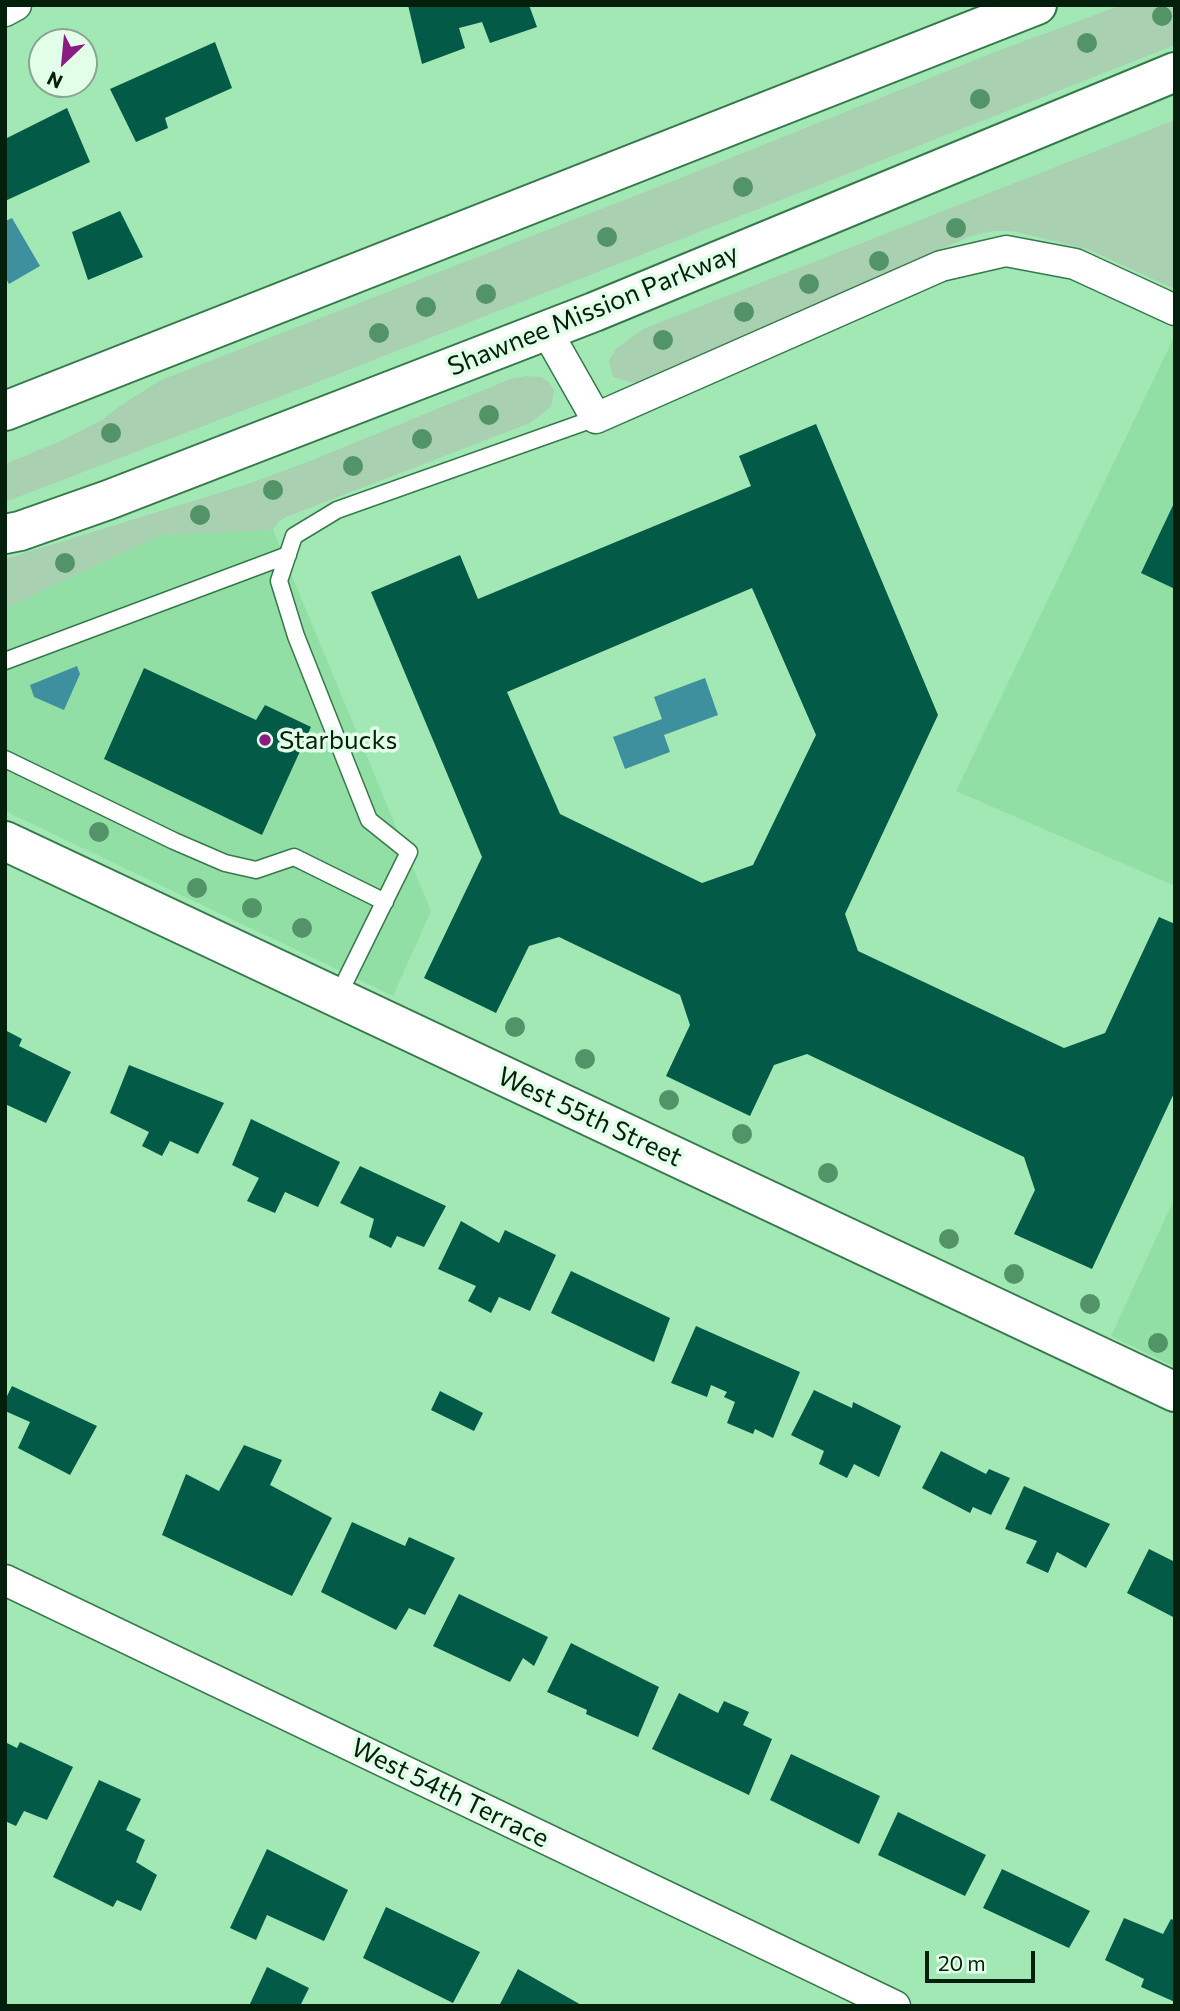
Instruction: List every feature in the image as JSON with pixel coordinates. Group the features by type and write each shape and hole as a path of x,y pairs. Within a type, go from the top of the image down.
{"main road":[{"path":"5,411 1037,5"},
{"name":"Shawnee Mission Parkway","path":"5,534 108,500 546,330 1175,72"},
{"name":"West 55th Street","path":"5,841 1175,1392"}],"street":[{"path":"5,11 16,5"},
{"path":"546,330 596,418 941,266 1006,251 1075,264 1175,310"},
{"name":"West 54th Terrace","path":"5,1580 895,2006"}],"lane":[{"path":"337,998 410,852 369,820 296,636 279,581 293,536 337,510 596,418"},
{"path":"5,661 288,555"},
{"path":"5,759 225,863 256,870 294,857 384,902"}],"shaded area":[{"path":"1122,5 1175,5 1175,45 5,502 5,464 63,440 102,420 161,380 663,185 1000,50"},
{"path":"1175,120 1175,289 1087,249 1012,231 993,231 971,236 634,383 613,377 609,360 616,349 643,329"},
{"path":"1175,337 1175,886 956,791"},
{"path":"541,377 549,382 554,391 551,407 530,423 286,517 278,522 273,530 161,535 5,608 5,559 245,485 513,378"},
{"path":"273,530 431,911 393,996 5,811 5,608 161,535"},
{"path":"1175,1197 1175,1367 1111,1336"}],"water":[{"path":"12,218 40,266 9,284 5,277 5,221"},
{"path":"77,666 80,674 64,710 34,697 30,685"},
{"path":"705,678 718,715 664,735 670,752 625,769 613,737 662,719 654,697"}],"building":[{"path":"408,5 529,5 537,27 490,43 482,22 459,28 465,48 422,64"},
{"path":"215,42 232,88 165,118 168,128 136,142 110,89"},
{"path":"67,108 90,162 5,201 5,139"},
{"path":"120,211 143,257 88,280 72,232"},
{"path":"816,424 938,715 845,914 858,951 1064,1048 1105,1033 1159,917 1175,924 1175,1091 1092,1269 1014,1234 1035,1190 1024,1157 807,1054 774,1065 750,1116 666,1076 690,1025 680,995 559,937 529,946 496,1013 424,978 482,857 371,592 460,555 478,599 751,486 739,456","holes":["752,588 816,735 753,865 702,883 560,814 507,692"]},
{"path":"1175,501 1175,589 1141,573"},
{"path":"144,668 256,720 265,705 311,727 262,835 104,759"},
{"path":"5,1030 22,1039 19,1046 71,1072 46,1123 5,1104"},
{"path":"129,1065 224,1103 198,1154 170,1141 162,1156 142,1146 149,1132 110,1113"},
{"path":"251,1119 340,1162 318,1207 285,1192 275,1213 247,1201 259,1178 232,1165"},
{"path":"360,1166 446,1206 424,1247 397,1236 391,1248 369,1237 374,1219 340,1203"},
{"path":"461,1221 499,1243 505,1230 556,1255 530,1311 499,1297 491,1313 468,1301 476,1286 438,1269"},
{"path":"571,1271 670,1318 654,1362 551,1313"},
{"path":"696,1326 800,1372 773,1438 755,1429 753,1434 727,1423 735,1402 724,1397 727,1392 711,1385 707,1397 671,1383"},
{"path":"12,1386 97,1426 70,1475 18,1448 30,1422 5,1411 5,1400"},
{"path":"814,1390 852,1408 853,1402 901,1426 879,1477 854,1464 847,1478 819,1464 824,1451 791,1435"},
{"path":"440,1391 483,1413 474,1431 431,1410"},
{"path":"244,1445 282,1460 270,1485 332,1518 292,1596 162,1535 186,1474 219,1491"},
{"path":"941,1451 986,1474 989,1469 1010,1478 991,1515 973,1507 970,1513 922,1488"},
{"path":"1024,1486 1110,1524 1086,1568 1057,1552 1048,1573 1026,1563 1037,1541 1005,1529"},
{"path":"352,1522 405,1546 409,1537 455,1558 425,1615 409,1608 396,1630 321,1592"},
{"path":"1149,1549 1175,1562 1175,1618 1127,1593"},
{"path":"459,1594 548,1637 534,1666 523,1658 510,1682 433,1646"},
{"path":"571,1643 659,1687 638,1737 586,1714 587,1710 547,1692"},
{"path":"679,1693 718,1713 724,1701 749,1712 743,1725 772,1739 749,1795 652,1749"},
{"path":"5,1742 17,1748 20,1742 73,1767 47,1820 24,1811 16,1826 5,1821"},
{"path":"791,1754 880,1796 859,1844 770,1800"},
{"path":"99,1780 141,1799 126,1830 145,1840 136,1862 157,1875 141,1911 117,1900 113,1907 53,1877"},
{"path":"898,1812 986,1855 965,1896 878,1855"},
{"path":"267,1849 348,1890 324,1941 267,1915 256,1940 230,1928"},
{"path":"1002,1869 1090,1911 1069,1948 983,1908"},
{"path":"386,1907 480,1952 453,2003 363,1958"},
{"path":"1124,1918 1163,1934 1171,1919 1175,1921 1175,2002 1141,1987 1144,1979 1105,1960"},
{"path":"267,1967 309,1988 300,2006 249,2006"},
{"path":"518,1969 583,2006 499,2006"}],"place":[{"name":"Starbucks","path":"265,740"}]}
